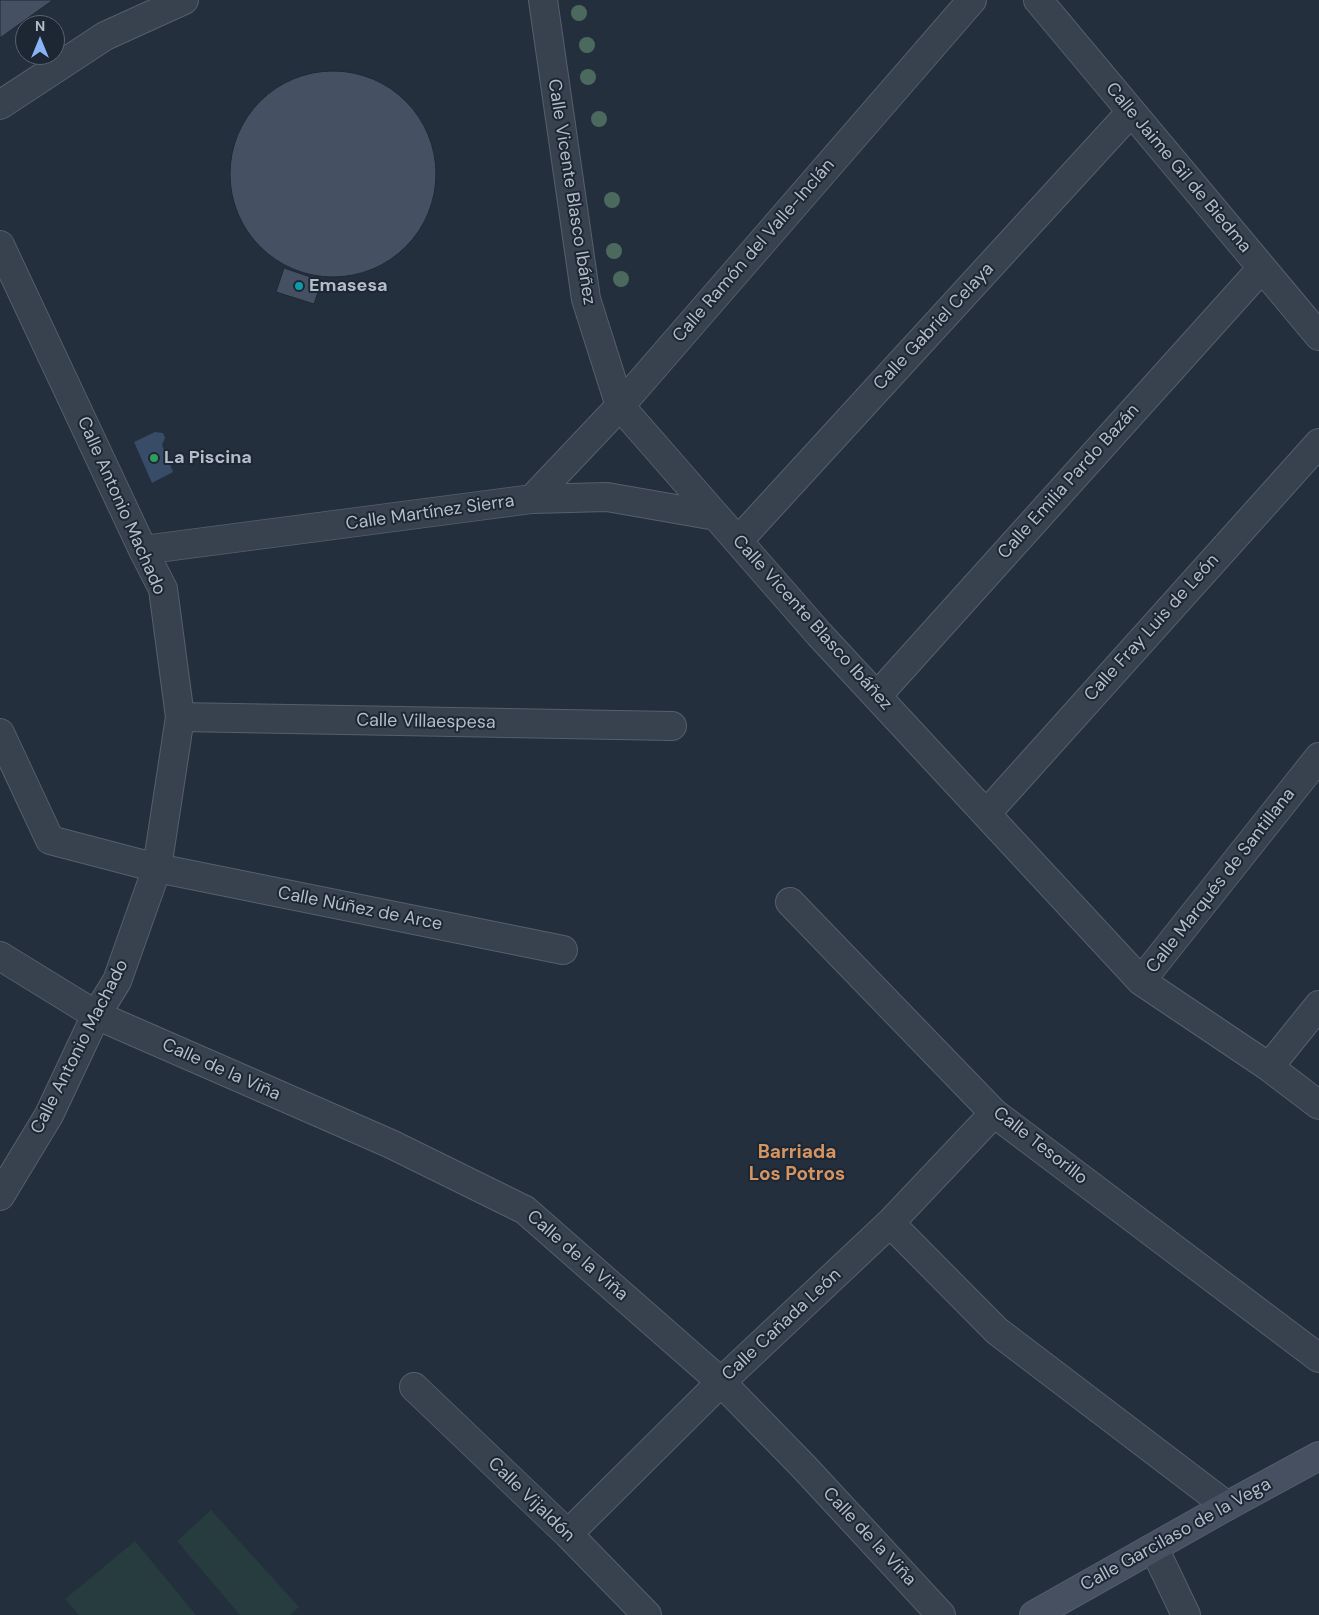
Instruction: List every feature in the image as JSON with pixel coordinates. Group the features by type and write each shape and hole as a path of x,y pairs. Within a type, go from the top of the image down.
{"street":[{"path":"0,106 105,36 184,0"},
{"name":"Calle Vicente Blasco Ibáñez","path":"543,0 586,299 620,406 819,634 1141,981 1268,1067 1319,1105"},
{"name":"Calle Ramón del Valle-Inclán","path":"532,499 620,406 972,0"},
{"name":"Calle Jaime Gil de Biedma","path":"1038,0 1319,336"},
{"name":"Calle Gabriel Celaya","path":"738,541 1131,112"},
{"name":"Calle Antonio Machado","path":"0,245 163,590 180,717 157,868 117,981 96,1015 49,1115 0,1196"},
{"name":"Calle Emilia Pardo Bazán","path":"877,696 1262,268"},
{"name":"Calle Fray Luis de León","path":"986,814 1319,443"},
{"name":"Calle Martínez Sierra","path":"143,550 532,499 607,497 716,516"},
{"name":"Calle Villaespesa","path":"180,717 672,726"},
{"name":"Calle Núñez de Arce","path":"0,733 50,840 157,868 563,950"},
{"name":"Calle Marqués de Santillana","path":"1141,981 1319,757"},
{"name":"Calle Tesorillo","path":"790,902 994,1113 1319,1358"},
{"name":"Calle de la Viña","path":"0,956 96,1015 391,1144 525,1210 721,1382 804,1467 941,1615"},
{"path":"1268,1067 1319,1005"},
{"name":"Calle Cañada León","path":"568,1534 721,1382 890,1223 994,1113"},
{"path":"890,1223 997,1331 1227,1506"},
{"name":"Calle Vijaldón","path":"414,1387 568,1534 647,1615"},
{"name":"Calle Garcilaso de la Vega","path":"1034,1615 1319,1456"},
{"path":"1154,1548 1186,1615"}],"green space":[{"path":"211,1510 299,1607 290,1615 240,1615 177,1541"},
{"path":"135,1541 196,1615 79,1615 65,1599"}],"water":[{"name":"La Piscina","path":"155,432 163,433 165,438 162,445 173,472 152,483 134,442"}],"building":[{"path":"0,0 53,0 32,15 15,15 15,27 0,38"},
{"path":"333,71 353,73 382,83 406,101 424,125 434,154 436,174 434,194 424,223 406,247 382,265 353,275 333,277 313,275 284,265 260,247 242,223 232,194 230,174 232,154 242,125 260,101 284,83 313,73"},
{"name":"Emasesa","path":"284,268 322,281 314,304 276,292"}],"place":[{"name":"Emasesa","path":"299,286"},
{"name":"La Piscina","path":"154,458"}],"district":[{"name":"Barriada Los Potros","path":"797,1164"}]}
